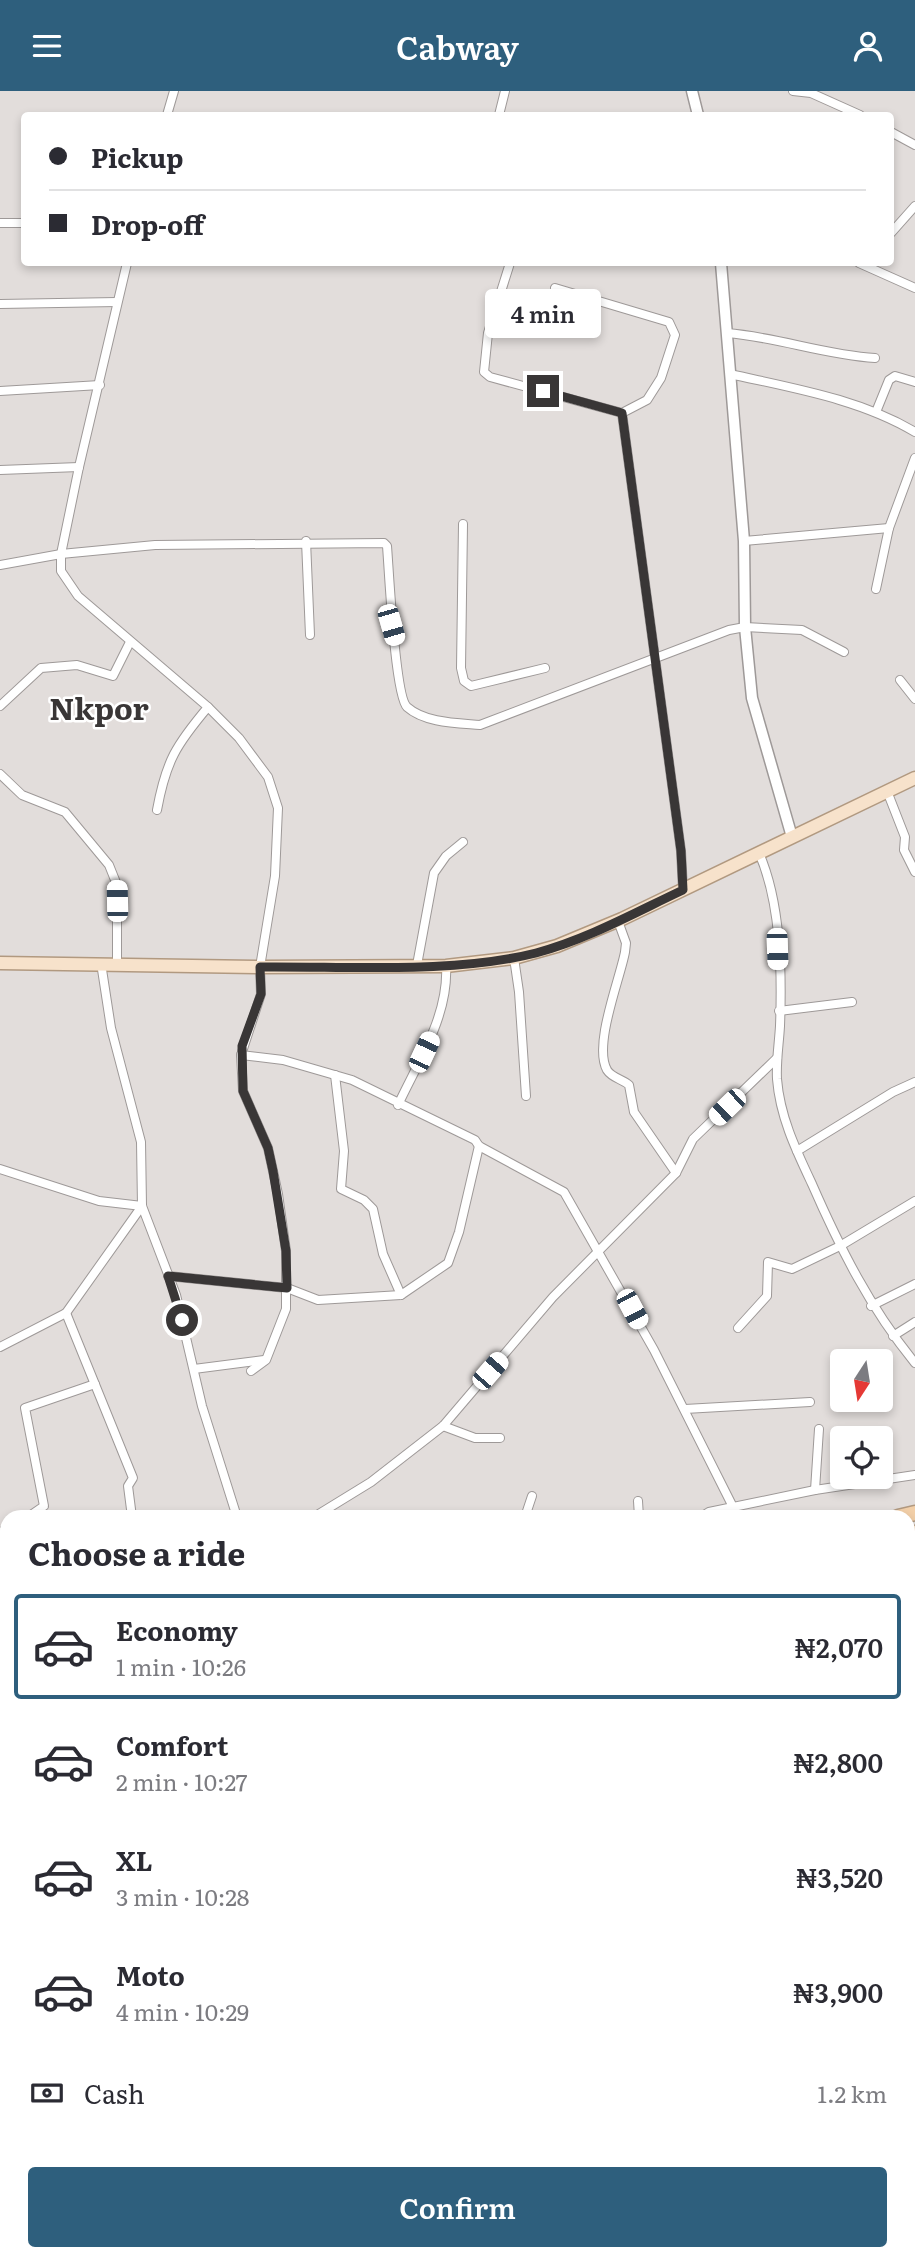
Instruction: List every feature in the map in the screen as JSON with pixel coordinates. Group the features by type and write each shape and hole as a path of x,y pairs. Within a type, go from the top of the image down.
{"main road":[{"path":"0,963 260,967 446,966 514,958 557,946 618,921 915,778"}],"street":[{"path":"168,112 174,91"},
{"path":"500,112 505,91"},
{"path":"692,91 697,112"},
{"path":"793,91 811,92 843,112"},
{"path":"894,134 915,145"},
{"path":"894,230 915,206"},
{"path":"0,223 21,223"},
{"path":"126,266 79,467 61,554 61,571 78,596 208,707 239,738 268,776 278,808 275,876 260,967 261,994 241,1055 243,1091 268,1148 278,1194 286,1251 286,1309 266,1360 251,1371"},
{"path":"509,266 488,333 484,372 490,377 622,413 647,400 661,378 675,335 668,322 555,288"},
{"path":"722,266 744,541 746,627 752,698 792,837"},
{"path":"872,266 915,288"},
{"path":"0,304 117,302"},
{"path":"727,333 757,336 847,356 875,358"},
{"path":"730,374 876,412 915,432"},
{"path":"876,412 889,380 895,376 915,382"},
{"path":"0,391 100,385"},
{"path":"622,413 681,851 683,890"},
{"path":"876,589 889,528 915,458"},
{"path":"0,470 79,467"},
{"path":"463,524 461,669 464,681 471,685 545,668"},
{"path":"744,541 889,528"},
{"path":"306,541 310,635"},
{"path":"0,565 61,554 155,545 306,541 384,543 387,547 391,625 396,644 400,695 407,707 442,722 480,725 655,657 746,627 802,630 844,652"},
{"path":"0,706 41,669 77,664 113,677 130,642"},
{"path":"901,680 915,699"},
{"path":"157,810 163,777 173,750 208,707"},
{"path":"0,774 22,795 65,812 109,865 117,885 117,964"},
{"path":"887,791 905,837 904,851 915,872"},
{"path":"417,965 434,873 438,865 463,842"},
{"path":"759,853 767,870 773,908 779,1011 777,1058 783,1119 840,1246 871,1306 915,1363"},
{"path":"618,921 626,943 606,1027 605,1066 610,1075 629,1085 634,1112 676,1173"},
{"path":"514,958 526,1095"},
{"path":"102,963 111,1028 141,1142 142,1206 168,1276 202,1406 235,1510"},
{"path":"398,1105 435,1028 447,981 446,966"},
{"path":"779,1011 852,1002"},
{"path":"241,1055 283,1061 352,1080 398,1105 475,1140 479,1146 564,1192 598,1248 685,1409 733,1507"},
{"path":"325,1510 371,1482 443,1426 598,1248 676,1173 693,1139 777,1058"},
{"path":"335,1075 344,1151 341,1189 364,1200 373,1209 383,1254 401,1295"},
{"path":"797,1151 893,1092 915,1082"},
{"path":"168,1276 287,1288 318,1300 401,1295 448,1263 459,1231 479,1146"},
{"path":"0,1169 99,1201 142,1206"},
{"path":"738,1328 767,1296 768,1262 792,1269 840,1246 915,1201"},
{"path":"0,1347 66,1313 142,1206"},
{"path":"871,1306 915,1284"},
{"path":"66,1313 132,1478 128,1486 131,1510"},
{"path":"893,1336 915,1322"},
{"path":"194,1369 266,1360"},
{"path":"41,1510 44,1500 24,1408 95,1384"},
{"path":"685,1409 810,1402"},
{"path":"443,1426 475,1438 500,1438"},
{"path":"815,1490 819,1429"},
{"path":"723,1510 815,1490 915,1475"},
{"path":"527,1510 532,1496"},
{"path":"638,1501 639,1510"}],"district":[{"name":"Nkpor","path":"99,710"}],"route":[{"path":"182,1320 168,1276 287,1288 286,1251 268,1148 243,1091 242,1046 261,994 260,967 446,966 488,963 540,952 578,938 683,890 681,851 635,528 635,504 622,413 543,391"}]}
